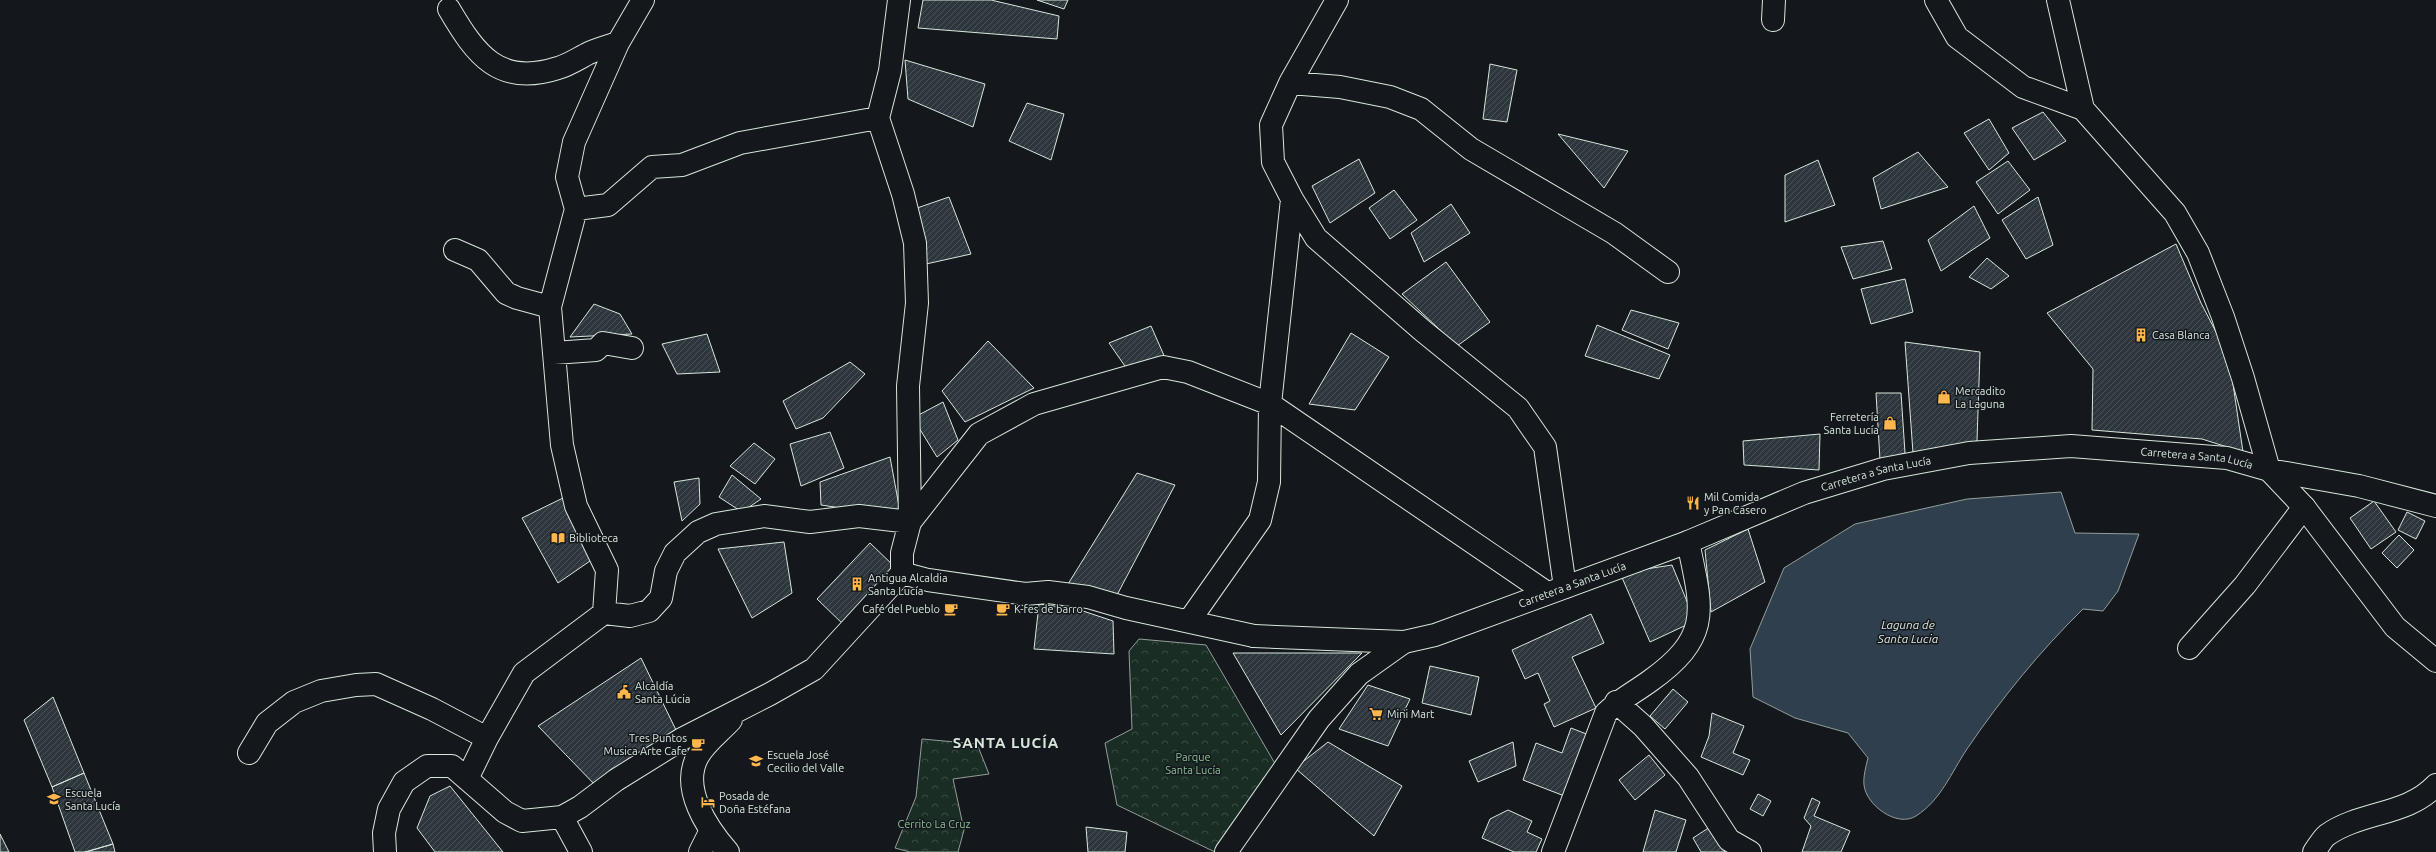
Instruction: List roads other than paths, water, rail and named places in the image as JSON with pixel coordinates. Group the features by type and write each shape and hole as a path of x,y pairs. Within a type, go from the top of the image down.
{"street":[{"path":"604,613 607,570 576,506 562,445 550,307 576,209 567,177 574,142 618,43 643,0"},
{"path":"385,852 384,833 389,809 404,782 427,766 452,766 505,812 522,822 562,817 580,807 616,780 682,739 814,669 902,573 902,553 910,522 908,386 917,303 915,243 902,194 878,118 890,71 899,0"},
{"path":"1337,0 1290,83 1271,125 1273,162 1292,199 1316,238 1423,331 1518,408 1541,440 1545,447 1556,590"},
{"path":"1936,0 1957,38 2022,87 2083,109 2175,212 2198,253 2241,371 2269,470 2304,507 2395,628 2436,661"},
{"path":"2058,0 2083,109"},
{"path":"449,9 462,31 482,57 503,70 531,73 559,68 590,52 618,43"},
{"path":"1290,83 1340,86 1390,97 1421,110 1471,149 1614,233 1668,272"},
{"path":"576,209 608,205 652,167 682,165 740,143 878,118"},
{"path":"1189,622 1260,520 1269,482 1270,404 1292,199"},
{"path":"455,250 478,260 506,293 517,298 550,307"},
{"path":"554,353 596,350 603,343 632,348"},
{"path":"910,522 979,434 1034,404 1163,368 1188,372 1270,404 1556,590"},
{"name":"Carretera a Santa Lucía","path":"902,573 928,580 1025,594 1048,592 1088,597 1189,622 1254,636 1404,642 1435,635 1688,542 1804,493 1883,469 1970,453 2071,446 2227,458 2269,470 2359,486 2436,506"},
{"path":"2189,648 2245,585 2304,507"},
{"path":"467,779 487,738 524,673 604,613 630,616 650,611 661,598 666,572 675,553 698,532 716,524 764,516 810,522 859,516 910,522"},
{"path":"1553,852 1606,713 1616,702 1662,673 1678,659 1690,643 1698,622 1700,599 1688,542"},
{"path":"1226,852 1319,719 1359,674 1404,642"},
{"path":"249,753 267,723 294,702 321,691 356,685 376,684 432,709 487,738"},
{"path":"1616,702 1643,726 1688,777 1729,840 1750,852"},
{"path":"728,852 710,832 693,792 692,769 698,755 741,709"},
{"path":"2314,852 2326,835 2358,820 2407,806 2428,793 2436,785"},
{"path":"562,817 581,852"},
{"path":"700,852 710,832"}],"water":[{"name":"Laguna de Santa Lucia","path":"2061,492 2075,533 2139,534 2118,591 2103,611 2083,609 2067,625 2022,676 1993,712 1967,749 1939,794 1925,810 1916,816 1908,819 1892,817 1876,807 1870,800 1864,785 1868,758 1848,733 1795,718 1753,697 1750,649 1784,568 1855,524 1967,499"}],"place":[{"name":"Casa Blanca","path":"2141,335"},
{"name":"Mercadito La Laguna","path":"1944,397"},
{"name":"Ferretería Santa Lucía","path":"1890,423"},
{"name":"Mil Comida y Pan Casero","path":"1693,503"},
{"name":"Biblioteca","path":"558,538"},
{"name":"Antigua Alcaldia Santa Lucía","path":"857,584"},
{"name":"Café del Pueblo","path":"951,609"},
{"name":"K-fes de barro","path":"1003,609"},
{"name":"Alcaldía Santa Lúcia","path":"624,692"},
{"name":"Mini Mart","path":"1376,714"},
{"name":"Tres Puntos Musica Arte Cafe","path":"698,744"},
{"name":"Escuela José Cecilio del Valle","path":"756,761"},
{"name":"Escuela Santa Lucía","path":"54,799"},
{"name":"Posada de Doña Estéfana","path":"708,802"}],"district":[{"name":"SANTA LUCÍA","path":"1006,743"}],"park label":[{"name":"Parque Santa Lucía","path":"1193,763"},
{"name":"Cerrito La Cruz","path":"934,824"}]}
